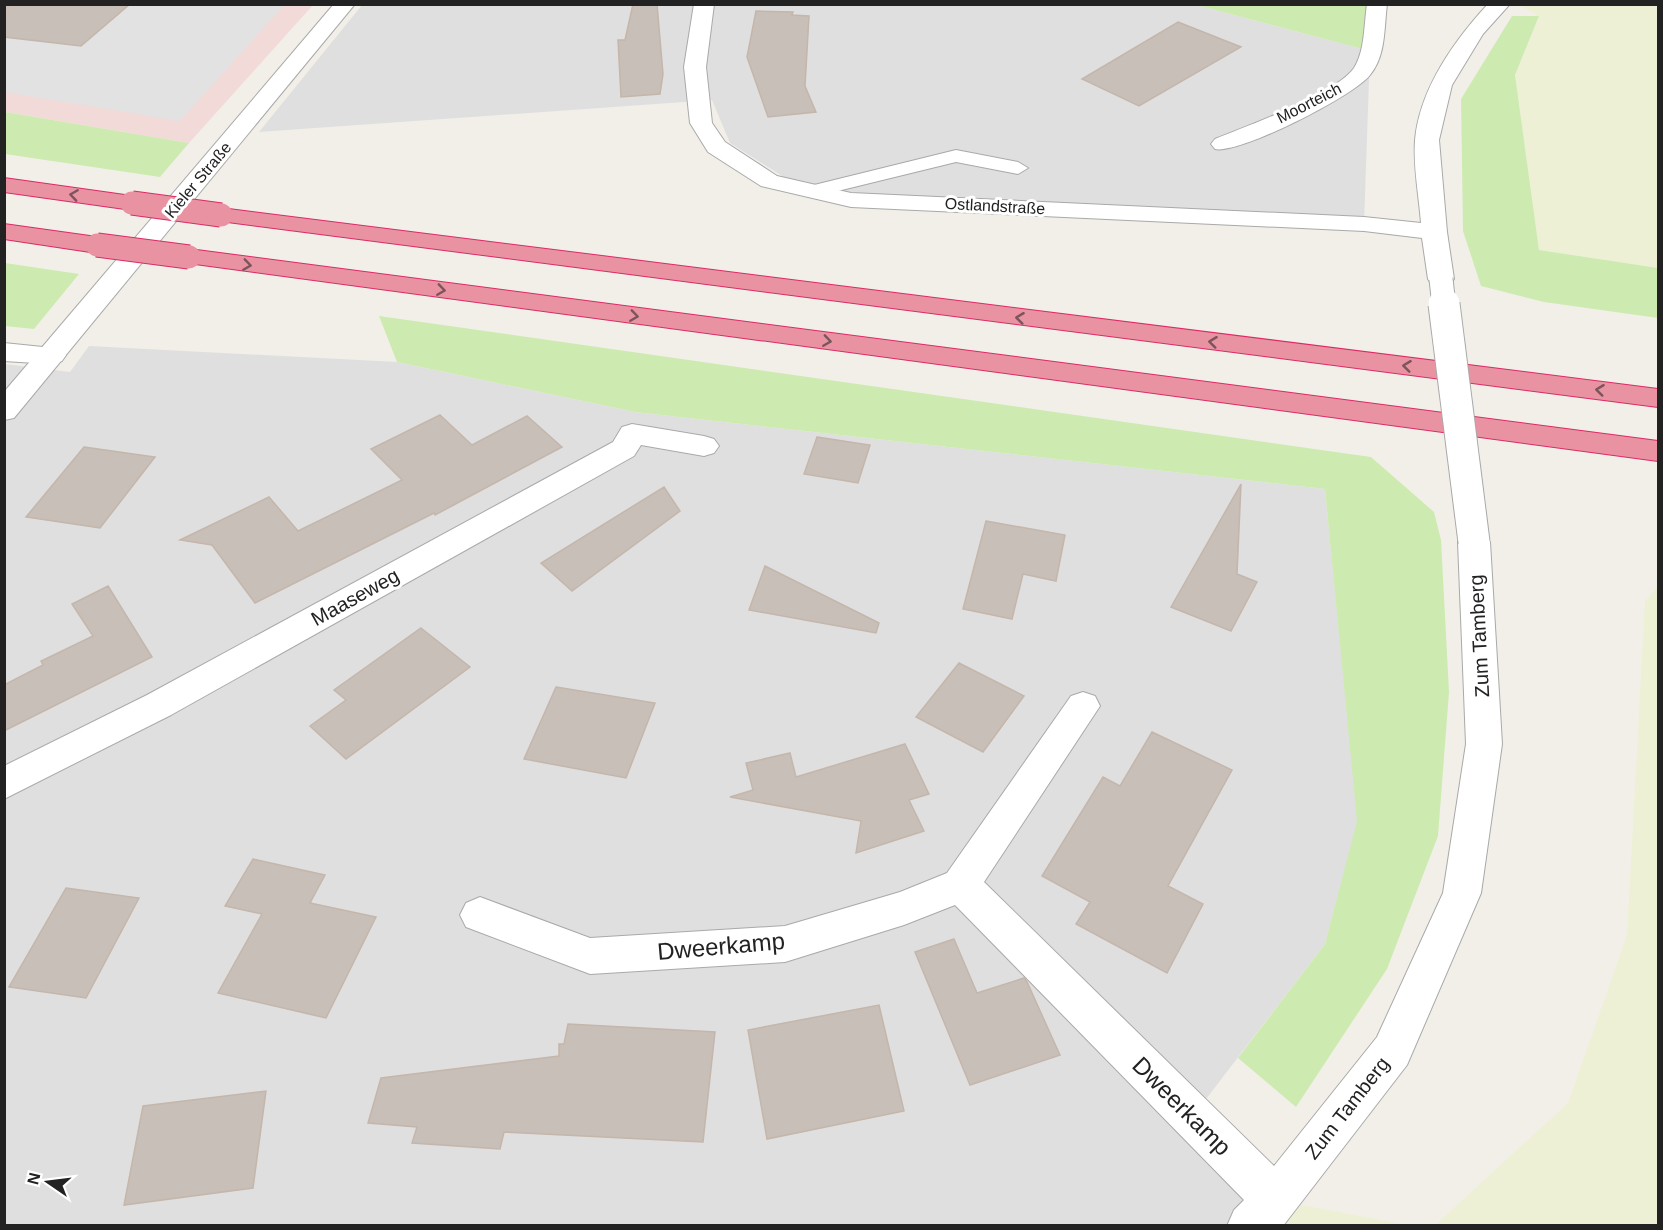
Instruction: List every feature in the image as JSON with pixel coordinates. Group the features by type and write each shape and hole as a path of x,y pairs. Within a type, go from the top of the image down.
{"highway":[{"path":"4,185 221,215 1659,398"},
{"path":"4,231 1659,451"}],"street":[{"name":"Kieler Straße","path":"4,411 345,4"},
{"name":"Ostlandstraße","path":"704,4 695,67 701,123 716,147 769,181 851,200 1364,224 1434,232"},
{"name":"Moorteich","path":"1223,144 1327,98 1362,73 1370,51 1377,4"},
{"name":"Zum Tamberg","path":"1263,1213 1392,1051 1462,894 1484,744 1474,543 1434,232 1427,140 1441,85 1475,31 1500,4"},
{"path":"4,352 52,355"},
{"name":"Maaseweg","path":"4,784 159,705 624,449 632,434 704,446"},
{"path":"961,885 1083,706"},
{"name":"Dweerkamp","path":"480,915 590,956 613,955 784,944 904,908 961,885 1263,1213"}],"lane":[{"path":"813,191 956,156 1018,168"}],"shaded area":[{"path":"4,5 313,5 189,143 5,112"},
{"path":"130,5 284,5 180,121 5,92 4,37 81,46"},
{"path":"362,5 1196,5 1370,51 1364,224 813,191 784,177 730,143 712,100 259,132"},
{"path":"89,346 397,362 635,412 1325,489 1358,821 1325,944 1193,1116 1276,1200 1250,1226 5,1225 4,364 70,372"}],"green space":[{"path":"1196,5 1377,5 1370,51"},
{"path":"1520,5 1658,5 1658,268 1539,250 1515,75 1539,17"},
{"path":"1512,16 1539,16 1515,75 1539,250 1658,268 1658,318 1544,302 1481,286 1463,231 1461,99"},
{"path":"5,112 189,143 160,177 5,154"},
{"path":"4,263 79,274 34,329 5,326"},
{"path":"379,316 1371,457 1434,512 1441,540 1449,692 1438,836 1387,969 1296,1107 1238,1058 1325,944 1357,821 1325,489 635,412 397,362"},
{"path":"1658,586 1658,1225 1435,1225 1568,1103 1627,935 1645,601"},
{"path":"1276,1200 1407,1225 1250,1226"}],"building":[{"path":"4,4 130,4 81,46 4,37"},
{"path":"633,4 657,4 663,74 660,94 621,97 618,40 625,40"},
{"path":"756,11 793,12 792,15 809,16 805,86 816,112 768,117 747,57"},
{"path":"1178,22 1241,47 1139,106 1082,79"},
{"path":"440,415 472,445 527,416 562,447 435,515 434,513 255,603 212,545 180,540 269,497 298,531 402,480 371,449"},
{"path":"817,437 870,445 858,483 804,474"},
{"path":"84,447 155,457 100,528 26,517"},
{"path":"1241,484 1237,574 1257,582 1231,631 1171,607"},
{"path":"664,487 680,511 572,591 541,563"},
{"path":"986,521 1065,535 1056,581 1023,574 1012,619 963,609"},
{"path":"765,566 879,623 876,633 749,610"},
{"path":"108,586 152,657 4,731 4,685 43,665 41,661 93,636 72,604"},
{"path":"421,628 470,667 346,759 310,726 346,700 334,690"},
{"path":"959,663 1024,696 983,752 916,717"},
{"path":"556,687 655,703 626,778 524,759"},
{"path":"1152,732 1232,770 1168,886 1203,904 1167,973 1076,924 1090,902 1042,876 1103,777 1120,786"},
{"path":"905,744 929,794 909,800 924,831 856,853 861,821 730,797 753,790 746,763 790,753 796,777"},
{"path":"253,859 325,875 310,903 376,917 326,1018 218,993 262,914 225,906"},
{"path":"66,888 139,898 86,998 9,987"},
{"path":"954,939 977,993 1024,978 1060,1055 970,1085 915,952"},
{"path":"879,1005 904,1111 767,1139 748,1030"},
{"path":"568,1024 715,1032 703,1142 504,1132 500,1149 412,1143 417,1127 368,1123 381,1078 559,1056 559,1044 564,1044"},
{"path":"266,1091 253,1188 124,1205 143,1106"}]}
